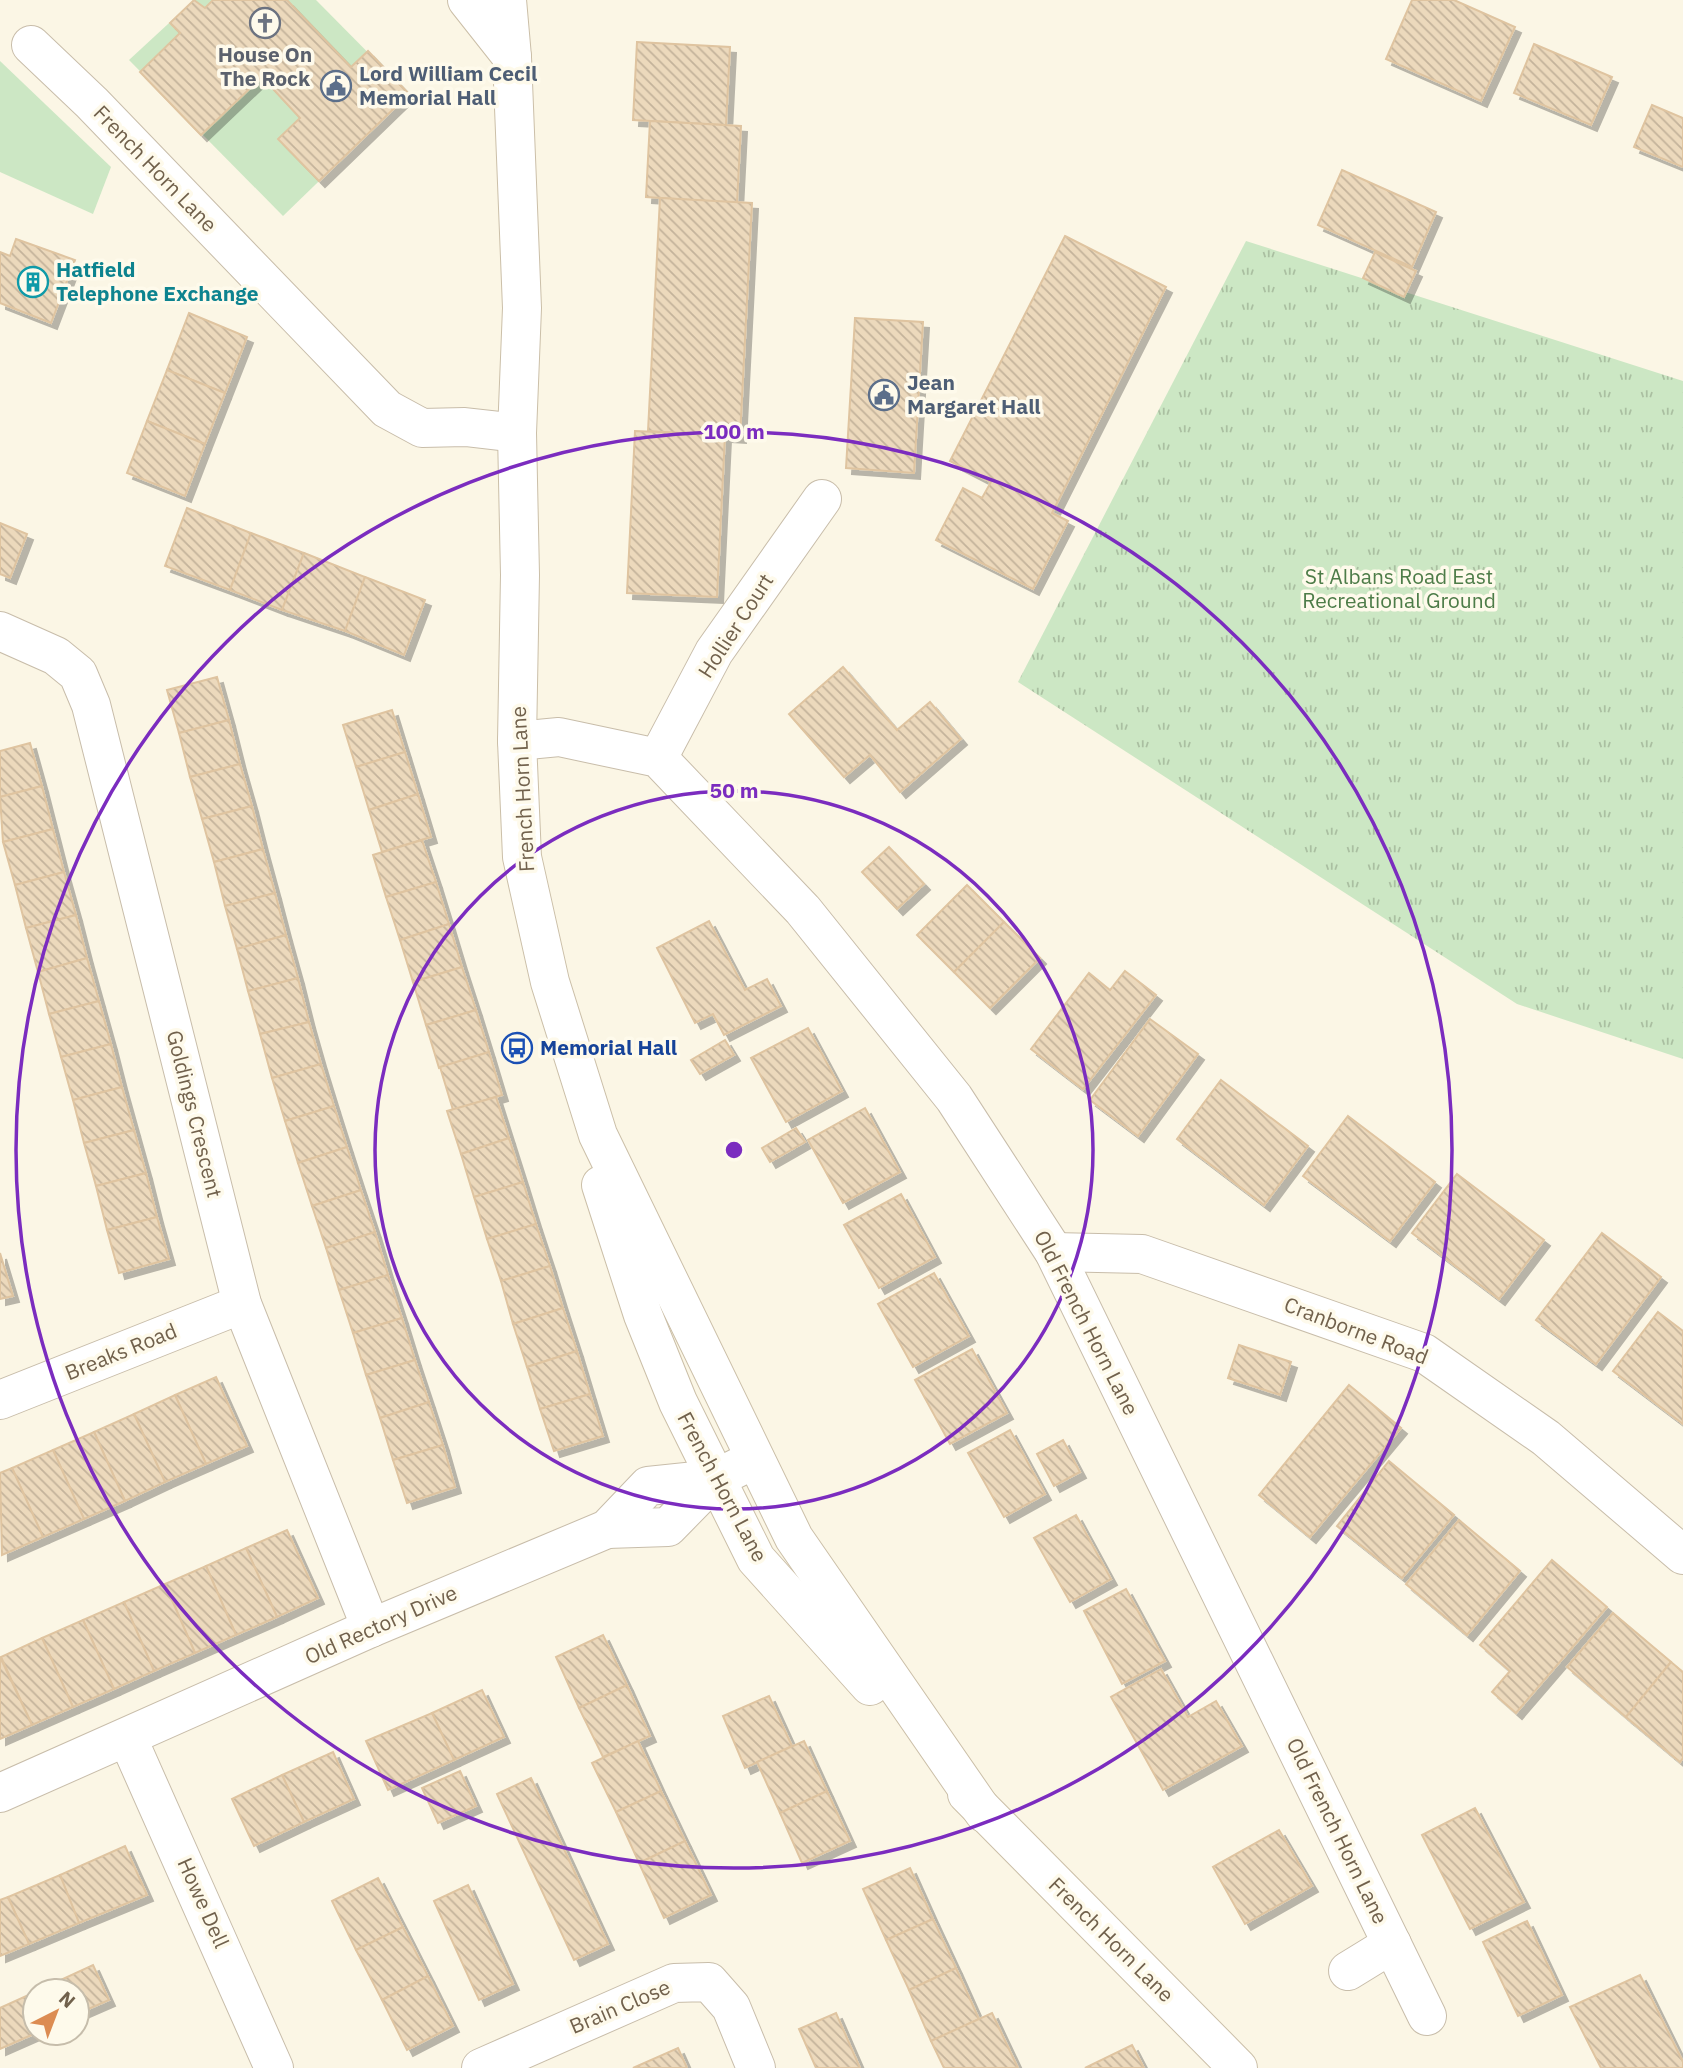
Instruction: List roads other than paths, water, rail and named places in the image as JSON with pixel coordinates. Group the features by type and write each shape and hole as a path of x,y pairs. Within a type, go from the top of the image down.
{"street":[{"path":"467,0 512,57"},
{"name":"French Horn Lane","path":"507,0 512,57 522,308 517,433 520,575 517,741 522,857 550,982 598,1135 794,1538 984,1813"},
{"name":"French Horn Lane","path":"31,45 92,103 387,409 422,428 465,427 517,433"},
{"name":"Hollier Court","path":"658,758 715,652 822,499"},
{"name":"Goldings Crescent","path":"0,631 56,656 78,674 91,705 242,1304 371,1628"},
{"path":"517,741 559,737 658,758"},
{"name":"Old French Horn Lane","path":"658,758 803,910 954,1098 1054,1252 1427,2016"},
{"name":"French Horn Lane","path":"598,1135 597,1173 643,1315 678,1402 756,1559 984,1813 1238,2068"},
{"name":"Cranborne Road","path":"1054,1252 1142,1254 1424,1353 1546,1438 1683,1555"},
{"name":"Breaks Road","path":"0,1400 242,1304"},
{"path":"715,1479 755,1459"},
{"name":"Old Rectory Drive","path":"0,1793 128,1739 371,1628 607,1529 668,1527 715,1479"},
{"name":"Howe Dell","path":"128,1739 274,2068"},
{"path":"1348,1971 1392,1944"},
{"name":"Brain Close","path":"481,2068 674,1983 709,1982 731,2007 756,2068"}],"place":[{"name":"House On The Rock","path":"265,23"},
{"name":"Lord William Cecil Memorial Hall","path":"336,86"},
{"name":"Hatfield Telephone Exchange","path":"33,282"},
{"name":"Jean Margaret Hall","path":"884,395"},
{"name":"Memorial Hall","path":"517,1048"}],"park label":[{"name":"St Albans Road East Recreational Ground","path":"1399,589"}]}
